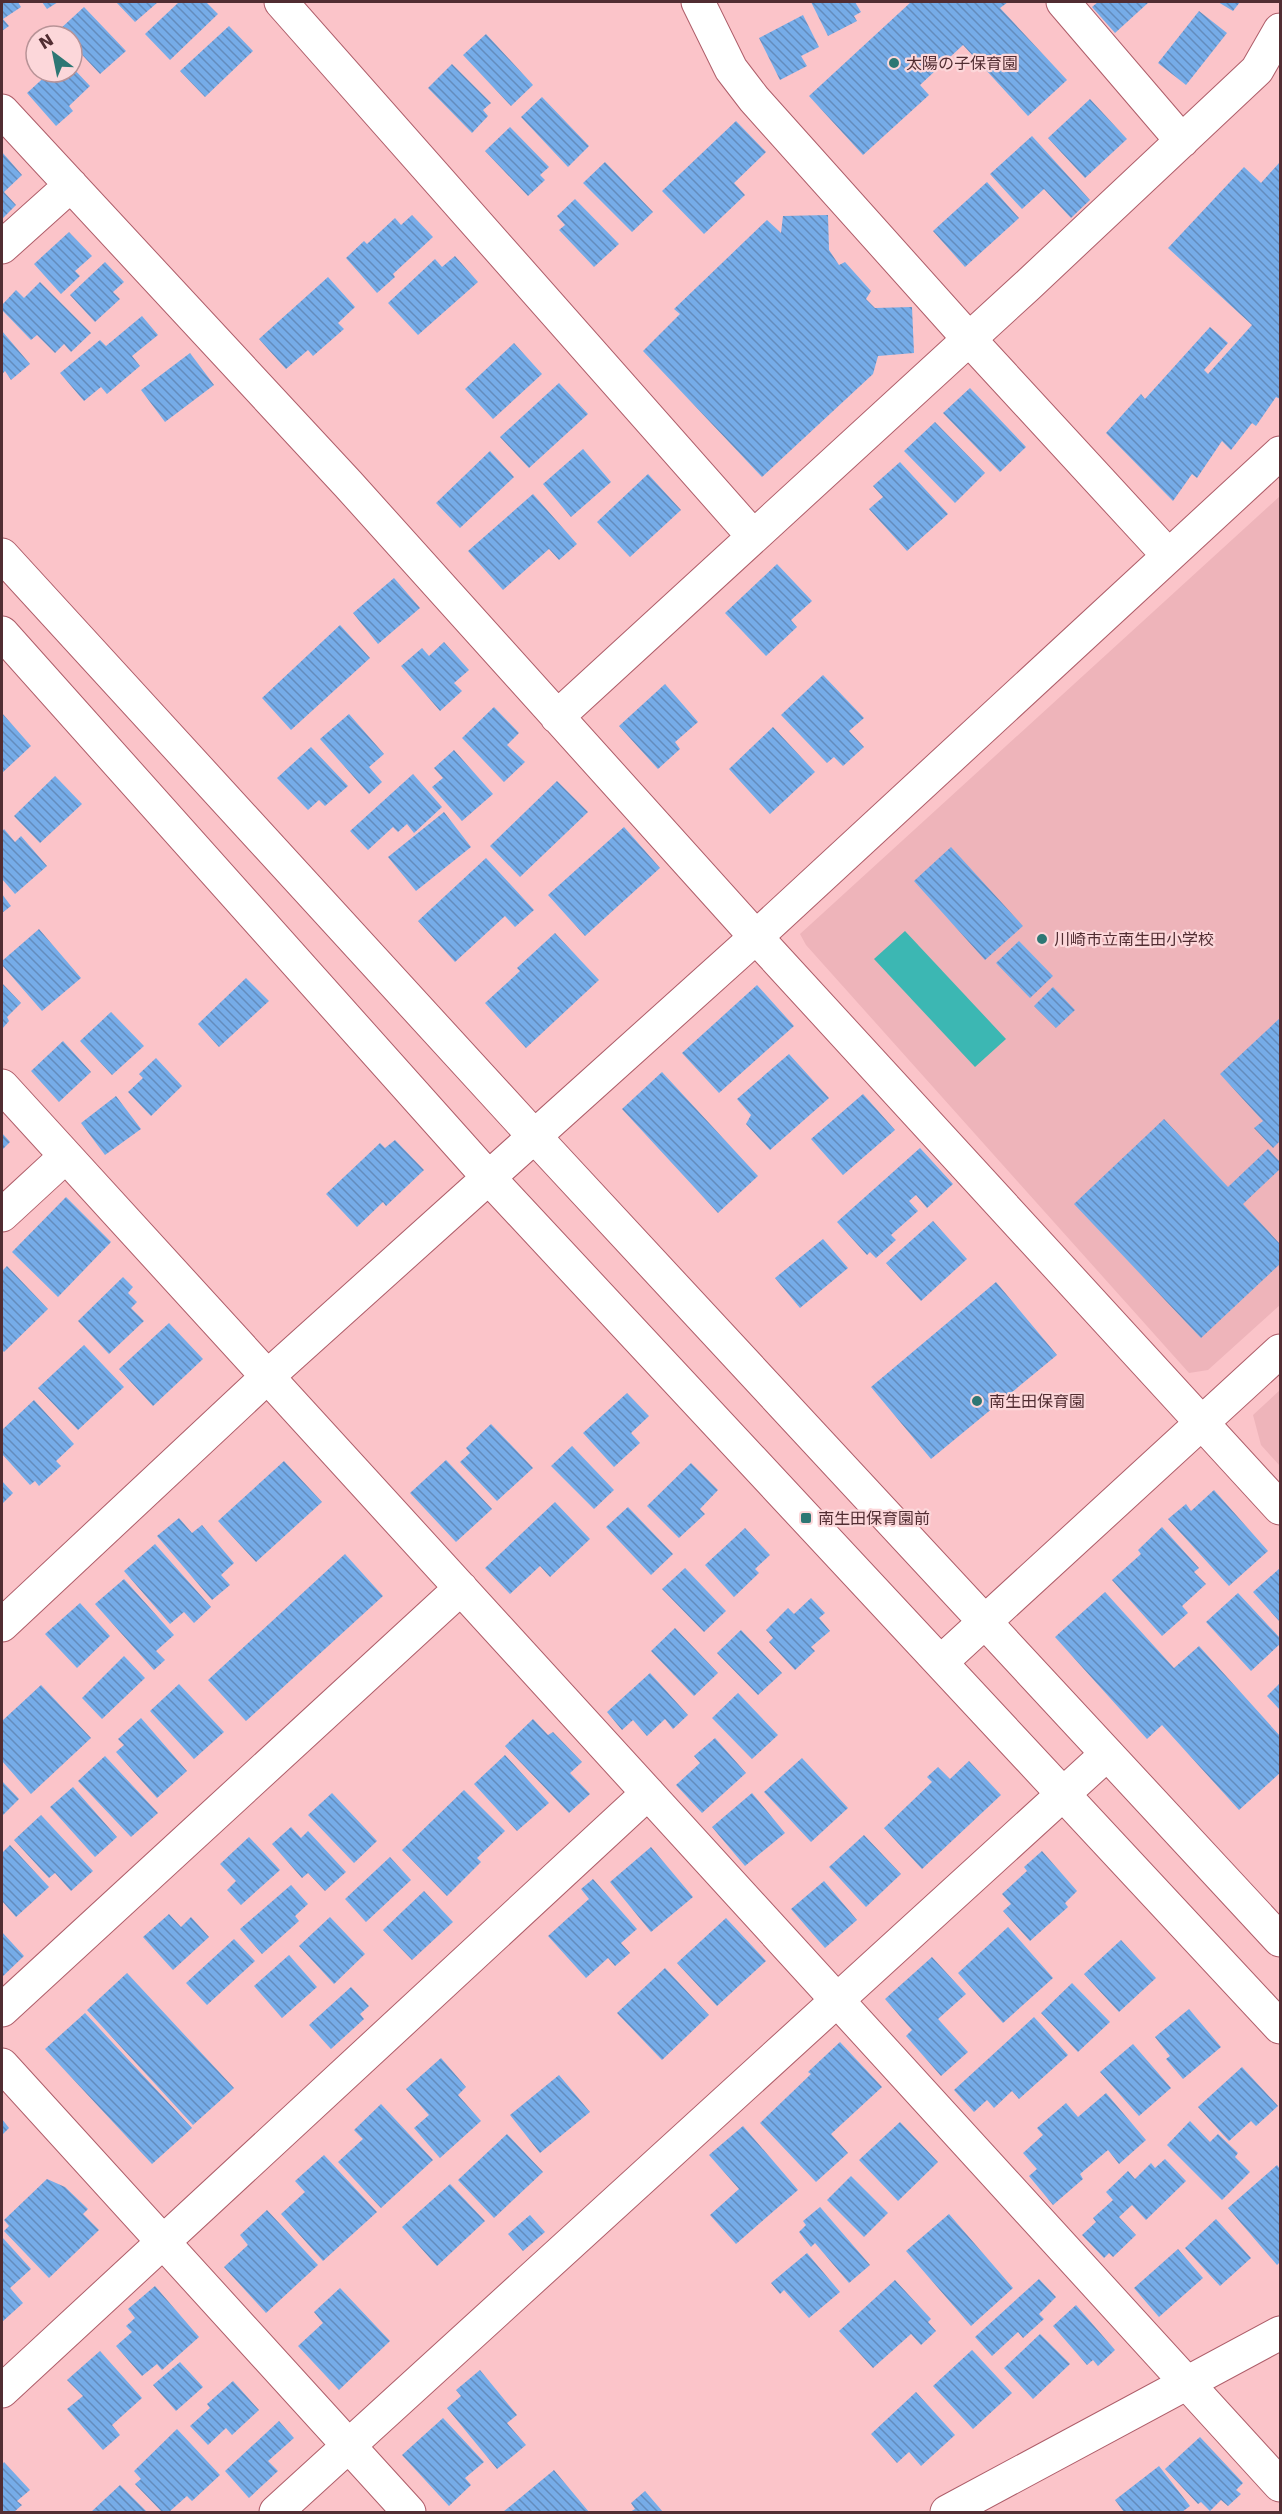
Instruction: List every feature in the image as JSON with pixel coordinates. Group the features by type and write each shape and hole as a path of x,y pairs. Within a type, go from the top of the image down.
{"street":[{"path":"281,2 753,536"},
{"path":"698,2 731,69 754,99 969,339 1168,555"},
{"path":"1063,2 1182,141"},
{"path":"557,717 969,339 1257,70 1281,30"},
{"path":"2,111 348,484 756,937 1281,1508"},
{"path":"2,247 71,185"},
{"path":"2,1624 267,1377 756,937 1281,453"},
{"path":"2,555 535,1137 1281,1940"},
{"path":"2,633 489,1178 1281,2027"},
{"path":"2,1086 1281,2486"},
{"path":"2,1215 66,1156"},
{"path":"941,1662 1281,1351"},
{"path":"2,2010 461,1588"},
{"path":"276,2512 1107,1754"},
{"path":"2,2391 648,1793"},
{"path":"2,2065 409,2512"},
{"path":"947,2512 1281,2333"}],"shaded area":[{"name":"川崎市立南生田小学校","path":"1280,496 1280,1305 1208,1370 1189,1373 806,945 800,934"},
{"path":"1280,1390 1280,1466 1261,1445 1253,1415"}],"water":[{"path":"905,931 1006,1039 975,1067 874,959"}],"building":[{"path":"2,2 18,2 21,7 3,19 9,26 2,31"},
{"path":"42,2 58,2 47,9"},
{"path":"116,2 158,2 135,22"},
{"path":"179,2 206,2 218,14 170,60 145,34"},
{"path":"811,2 855,2 861,12 854,16 857,21 828,36"},
{"name":"太陽の子保育園","path":"911,2 1008,2 1000,8 1067,80 1028,116 963,45 920,85 929,95 863,155 809,96"},
{"path":"1098,2 1149,2 1115,33 1092,7"},
{"path":"1218,2 1240,2 1233,11"},
{"path":"84,7 126,51 100,74 84,57 84,24 66,24"},
{"path":"1199,11 1227,33 1186,85 1158,63"},
{"path":"803,15 819,47 801,56 807,66 780,80 759,38"},
{"path":"229,26 253,51 205,97 180,71"},
{"path":"486,34 533,85 511,106 463,55"},
{"path":"452,64 491,103 483,110 488,116 472,133 428,88"},
{"path":"84,80 90,86 69,106 73,111 56,126 27,93 37,84 84,84"},
{"path":"542,97 589,146 568,167 521,117"},
{"path":"1090,99 1127,139 1085,178 1048,138"},
{"path":"736,121 766,152 734,183 745,195 704,234 662,191"},
{"path":"510,127 549,167 540,175 545,180 528,196 485,151"},
{"path":"1032,136 1090,200 1071,218 1044,189 1022,209 990,174"},
{"path":"2,152 22,175 4,192 16,205 2,219"},
{"path":"605,162 653,212 632,232 583,183"},
{"path":"1280,162 1280,399 1276,397 1256,426 1252,423 1231,450 1222,441 1197,478 1192,474 1173,501 1106,433 1141,394 1145,399 1210,327 1228,343 1204,370 1208,374 1252,325 1168,248 1244,167 1261,183"},
{"path":"987,182 1019,218 965,267 933,231"},
{"path":"575,199 619,244 594,267 559,230 565,225 557,216"},
{"path":"412,215 433,237 393,274 395,277 377,293 346,258 364,241 367,244 395,218 401,225"},
{"path":"828,215 829,250 839,265 845,262 871,291 866,299 875,308 912,307 914,353 878,356 873,374 762,477 643,351 680,314 674,309 767,220 781,233 783,216"},
{"path":"69,232 92,256 75,271 80,276 61,294 34,264"},
{"path":"455,256 478,282 418,335 388,303 435,259 442,267"},
{"path":"105,262 124,282 113,292 120,299 95,322 70,295"},
{"path":"328,277 355,307 338,323 344,329 313,356 308,350 286,369 259,339"},
{"path":"40,282 91,333 71,352 64,344 55,353 37,335 31,340 2,310 2,305 16,290 24,298"},
{"path":"142,316 158,335 132,356 140,366 107,394 101,387 84,401 60,373 100,340 106,346"},
{"path":"2,331 30,364 11,380 5,371 2,374"},
{"path":"514,343 542,374 493,419 465,389"},
{"path":"190,353 214,385 165,422 141,390"},
{"path":"559,383 588,414 529,468 500,437"},
{"path":"970,388 1026,447 1000,472 943,413"},
{"path":"935,422 985,473 955,503 904,451"},
{"path":"583,449 611,482 571,517 543,484"},
{"path":"490,451 514,477 460,528 436,503"},
{"path":"900,462 948,514 907,551 869,509 883,497 873,486"},
{"path":"648,474 681,510 630,557 597,522"},
{"path":"533,494 577,544 559,560 549,549 503,590 468,551"},
{"path":"777,564 812,601 791,620 797,627 766,656 725,613"},
{"path":"394,578 420,608 378,644 353,613"},
{"path":"340,625 370,658 291,730 262,698"},
{"path":"444,642 469,670 454,683 462,691 440,711 401,666 422,648 429,656"},
{"path":"823,675 864,718 849,731 864,747 843,766 834,757 827,763 781,715"},
{"path":"665,684 698,722 675,742 680,749 658,769 619,726"},
{"path":"494,707 519,733 507,745 525,762 504,782 462,738"},
{"path":"2,713 31,746 2,773"},
{"path":"349,714 384,754 369,767 382,782 369,794 320,739"},
{"path":"773,727 815,772 770,814 729,769"},
{"path":"311,747 348,786 325,806 319,800 308,810 277,778"},
{"path":"454,750 493,794 462,821 432,787 443,778 434,768"},
{"path":"413,774 442,807 414,833 407,824 398,832 393,827 368,850 350,831"},
{"path":"55,776 82,804 40,843 14,816"},
{"path":"557,781 588,812 520,877 490,846"},
{"path":"444,812 471,847 416,891 388,857"},
{"path":"624,827 660,868 585,936 548,895"},
{"path":"4,829 15,842 21,836 47,866 15,894 2,879 2,832"},
{"path":"951,847 1023,926 985,960 914,881"},
{"path":"486,858 534,910 515,927 505,916 455,962 418,921"},
{"path":"2,894 11,906 2,913"},
{"path":"39,929 81,978 42,1011 2,965 2,961"},
{"path":"555,933 599,980 526,1048 485,1003 520,971 517,968"},
{"path":"1019,941 1053,976 1030,998 996,963"},
{"path":"246,978 269,1001 219,1047 198,1024"},
{"path":"2,983 21,1003 7,1017 9,1021 2,1029"},
{"path":"757,985 794,1026 719,1093 682,1053"},
{"path":"1053,987 1075,1010 1056,1028 1034,1006"},
{"path":"111,1012 144,1046 112,1075 80,1041"},
{"path":"1280,1018 1280,1141 1273,1148 1254,1128 1263,1121 1220,1074"},
{"path":"63,1041 91,1072 59,1102 31,1071"},
{"path":"789,1054 829,1098 770,1150 746,1124 751,1115 737,1099"},
{"path":"156,1058 182,1086 151,1116 128,1092 143,1078 139,1074"},
{"path":"662,1072 758,1176 718,1213 622,1109"},
{"path":"863,1094 895,1130 843,1175 811,1139"},
{"path":"116,1096 141,1129 105,1155 81,1123"},
{"path":"1164,1119 1228,1187 1268,1149 1280,1162 1280,1169 1243,1204 1280,1244 1280,1264 1201,1338 1074,1204"},
{"path":"2,1133 10,1142 2,1150"},
{"path":"395,1140 424,1170 386,1206 383,1202 357,1227 326,1194 380,1143 385,1148"},
{"path":"920,1148 953,1184 927,1208 916,1195 909,1201 918,1211 891,1235 896,1240 876,1258 870,1252 867,1255 837,1222"},
{"path":"66,1197 111,1242 58,1297 12,1252"},
{"path":"933,1221 967,1259 921,1301 886,1263"},
{"path":"823,1239 848,1268 800,1308 775,1278"},
{"path":"7,1266 48,1309 4,1352 2,1350 2,1271"},
{"path":"123,1277 133,1287 128,1293 137,1302 131,1308 144,1321 109,1354 78,1321"},
{"path":"996,1282 1057,1355 931,1459 871,1387"},
{"path":"169,1323 203,1359 153,1406 119,1369"},
{"path":"84,1345 124,1387 78,1430 38,1388"},
{"path":"627,1393 649,1416 631,1433 640,1443 614,1467 583,1433"},
{"path":"34,1400 74,1444 56,1461 61,1466 39,1486 35,1481 30,1485 2,1454 2,1430"},
{"path":"491,1424 533,1468 497,1501 460,1462 470,1453 466,1448"},
{"path":"572,1446 614,1490 594,1509 551,1466"},
{"path":"446,1460 492,1509 456,1542 410,1493"},
{"path":"284,1461 322,1502 256,1562 218,1521"},
{"path":"691,1463 718,1490 700,1509 705,1514 679,1538 647,1506"},
{"path":"2,1481 13,1493 2,1504"},
{"path":"1214,1490 1268,1551 1229,1586 1168,1519 1186,1504 1191,1511"},
{"path":"555,1502 590,1539 550,1577 540,1566 510,1594 485,1568"},
{"path":"628,1507 673,1554 651,1575 606,1527"},
{"path":"179,1518 192,1533 202,1525 234,1563 221,1575 230,1585 212,1600 157,1536"},
{"path":"1162,1527 1199,1568 1194,1572 1206,1584 1182,1606 1188,1613 1162,1636 1112,1580 1141,1554 1138,1550"},
{"path":"745,1528 770,1555 755,1569 759,1573 734,1597 705,1565"},
{"path":"155,1544 211,1607 194,1623 184,1612 170,1624 124,1571"},
{"path":"345,1554 383,1596 246,1721 208,1680"},
{"path":"685,1568 726,1611 704,1632 662,1589"},
{"path":"1280,1568 1280,1622 1253,1592"},
{"path":"124,1579 174,1635 156,1651 165,1660 154,1670 95,1604"},
{"path":"1105,1592 1174,1668 1199,1646 1280,1736 1280,1773 1239,1810 1162,1725 1147,1739 1055,1637"},
{"path":"1238,1593 1280,1638 1280,1644 1251,1671 1206,1622"},
{"path":"811,1598 825,1613 819,1618 830,1631 811,1647 815,1651 795,1670 769,1642 773,1638 766,1630 788,1608 794,1614"},
{"path":"80,1603 110,1636 77,1668 45,1634"},
{"path":"675,1628 718,1673 694,1696 651,1651"},
{"path":"741,1630 782,1673 758,1695 717,1653"},
{"path":"124,1656 145,1678 102,1719 82,1698"},
{"path":"650,1673 688,1715 673,1729 665,1719 647,1736 633,1720 622,1730 607,1712"},
{"path":"1280,1683 1280,1710 1267,1696"},
{"path":"179,1684 224,1732 194,1759 150,1711"},
{"path":"41,1685 91,1738 31,1794 2,1761 2,1721"},
{"path":"738,1693 778,1735 752,1759 712,1718"},
{"path":"141,1718 187,1771 157,1798 116,1752 124,1745 118,1739"},
{"path":"533,1719 548,1735 553,1732 582,1762 570,1773 590,1794 569,1813 505,1746"},
{"path":"715,1738 746,1773 702,1813 676,1785 700,1763 694,1756"},
{"path":"505,1755 549,1803 517,1831 474,1784"},
{"path":"105,1756 158,1813 131,1837 78,1781"},
{"path":"802,1758 848,1808 811,1842 764,1792"},
{"path":"969,1761 1001,1795 922,1869 884,1828 932,1782 927,1777 938,1767 950,1779"},
{"path":"2,1781 19,1799 2,1816"},
{"path":"73,1787 117,1837 95,1857 50,1807"},
{"path":"464,1790 505,1831 477,1858 481,1862 447,1896 402,1850"},
{"path":"332,1793 377,1841 354,1863 308,1815"},
{"path":"752,1793 785,1833 745,1866 712,1827"},
{"path":"41,1815 93,1871 71,1891 55,1873 49,1878 14,1840"},
{"path":"291,1827 301,1838 308,1831 346,1872 325,1891 308,1873 302,1878 272,1844"},
{"path":"864,1835 901,1874 866,1907 829,1867"},
{"path":"249,1837 280,1870 241,1905 227,1890 236,1881 220,1864"},
{"path":"10,1845 49,1887 16,1917 2,1901 2,1853"},
{"path":"651,1847 693,1897 651,1932 610,1882"},
{"path":"1042,1851 1077,1891 1065,1903 1068,1907 1030,1941 1003,1911 1011,1904 1002,1894 1027,1871 1024,1867"},
{"path":"390,1857 411,1880 366,1922 345,1899"},
{"path":"593,1879 637,1929 621,1943 630,1953 615,1966 608,1958 586,1978 548,1936 589,1899 581,1889"},
{"path":"824,1881 857,1920 825,1948 791,1909"},
{"path":"291,1885 308,1904 295,1916 299,1921 262,1954 240,1929"},
{"path":"424,1891 453,1922 412,1960 383,1930"},
{"path":"169,1914 181,1927 191,1917 209,1937 173,1970 143,1937"},
{"path":"330,1917 365,1954 334,1984 299,1946"},
{"path":"726,1918 766,1961 717,2006 677,1963"},
{"path":"1008,1927 1053,1978 1003,2023 958,1973"},
{"path":"2,1932 24,1956 2,1977"},
{"path":"234,1939 255,1961 207,2005 186,1983"},
{"path":"1121,1940 1156,1978 1119,2012 1084,1974"},
{"path":"289,1955 317,1987 282,2018 254,1986"},
{"path":"932,1957 966,1994 938,2019 968,2052 941,2076 906,2036 912,2030 885,1999"},
{"path":"665,1968 709,2015 662,2060 617,2013"},
{"path":"127,1973 234,2088 193,2125 87,2010"},
{"path":"1072,1983 1110,2022 1078,2052 1041,2013"},
{"path":"351,1987 369,2006 360,2014 364,2019 331,2049 309,2025"},
{"path":"1189,2009 1221,2047 1183,2079 1166,2059 1170,2056 1155,2037"},
{"path":"85,2013 192,2128 152,2164 45,2049"},
{"path":"1034,2017 1068,2055 1019,2099 1012,2091 994,2108 987,2100 974,2112 954,2090"},
{"path":"840,2042 882,2087 831,2134 848,2153 816,2182 760,2123 811,2074 808,2072"},
{"path":"1133,2044 1171,2088 1139,2116 1100,2072"},
{"path":"441,2058 466,2087 458,2095 481,2121 440,2158 414,2128 429,2115 406,2089"},
{"path":"1242,2067 1278,2106 1256,2126 1251,2121 1229,2141 1198,2107"},
{"path":"559,2075 590,2112 540,2153 510,2115"},
{"path":"1106,2093 1146,2140 1119,2164 1108,2150 1080,2174 1083,2179 1053,2205 1029,2176 1037,2169 1023,2153 1043,2135 1037,2128 1066,2103 1078,2117"},
{"path":"381,2104 433,2160 381,2208 338,2162 363,2139 354,2130"},
{"path":"2,2119 9,2128 2,2135"},
{"path":"1190,2121 1210,2142 1218,2134 1238,2153 1235,2157 1250,2172 1222,2200 1167,2145"},
{"path":"900,2122 938,2162 898,2201 859,2160"},
{"path":"743,2126 798,2190 736,2244 710,2215 739,2189 709,2155"},
{"path":"507,2134 543,2172 494,2218 458,2180"},
{"path":"324,2155 377,2212 323,2261 281,2214 305,2192 295,2181"},
{"path":"1165,2159 1186,2181 1146,2220 1132,2205 1119,2217 1136,2235 1113,2257 1109,2253 1104,2258 1082,2235 1096,2222 1093,2218 1113,2200 1106,2192 1128,2171 1135,2179 1151,2163 1155,2168"},
{"path":"1277,2165 1280,2169 1280,2262 1277,2265 1228,2208"},
{"path":"851,2176 888,2213 864,2237 827,2200"},
{"path":"47,2179 65,2187 88,2209 83,2214 99,2230 49,2278 4,2231 9,2226 4,2220"},
{"path":"450,2184 485,2221 437,2266 402,2227"},
{"path":"820,2207 870,2265 849,2283 815,2243 811,2247 799,2232 806,2225 803,2221"},
{"path":"267,2210 318,2265 266,2313 224,2267 248,2245 240,2235"},
{"path":"949,2214 1013,2288 971,2326 906,2251"},
{"path":"530,2215 545,2232 523,2251 508,2234"},
{"path":"1216,2219 1251,2258 1220,2286 1185,2248"},
{"path":"2,2237 31,2269 10,2288 23,2303 2,2322"},
{"path":"1178,2249 1203,2278 1159,2317 1134,2288"},
{"path":"807,2253 840,2292 809,2318 784,2290 780,2294 771,2283"},
{"path":"1039,2279 1056,2297 1039,2314 1044,2319 1023,2338 1018,2332 992,2356 975,2337"},
{"path":"895,2280 931,2319 928,2322 936,2331 921,2345 911,2334 873,2368 839,2331"},
{"path":"155,2286 199,2337 162,2370 157,2364 142,2376 116,2346 132,2332 126,2326 135,2318 128,2309"},
{"path":"340,2288 390,2341 339,2390 298,2346 323,2323 314,2312"},
{"path":"1076,2305 1115,2350 1098,2366 1093,2360 1087,2365 1053,2326"},
{"path":"1040,2334 1070,2364 1033,2399 1004,2368"},
{"path":"972,2350 1012,2393 973,2429 933,2386"},
{"path":"100,2351 142,2398 112,2425 120,2435 103,2450 67,2409 83,2396 67,2380"},
{"path":"180,2362 203,2387 176,2411 153,2385"},
{"path":"480,2370 517,2415 507,2423 526,2445 497,2469 447,2408 461,2396 456,2390"},
{"path":"233,2381 259,2410 232,2435 226,2428 208,2445 190,2426 210,2408 207,2404"},
{"path":"916,2392 955,2435 921,2466 909,2452 897,2463 871,2434"},
{"path":"443,2418 484,2462 465,2478 471,2485 449,2506 402,2455"},
{"path":"279,2421 294,2438 268,2461 278,2471 249,2498 225,2471"},
{"path":"177,2429 220,2475 192,2501 187,2496 169,2512 162,2512 135,2484 141,2479 134,2471"},
{"path":"1200,2437 1243,2483 1236,2490 1241,2494 1228,2506 1221,2500 1210,2511 1201,2502 1198,2504 1165,2469"},
{"path":"4,2462 30,2490 17,2501 22,2505 14,2512 2,2512 2,2465"},
{"path":"1159,2466 1190,2506 1182,2512 1124,2512 1115,2500"},
{"path":"554,2470 589,2512 503,2512"},
{"path":"120,2485 147,2512 91,2512"},
{"path":"645,2491 663,2512 630,2512 635,2509 631,2503"}],"place":[{"name":"太陽の子保育園","path":"894,63"},
{"name":"川崎市立南生田小学校","path":"1042,939"},
{"name":"南生田保育園","path":"977,1401"},
{"name":"南生田保育園前","path":"806,1518"}]}
